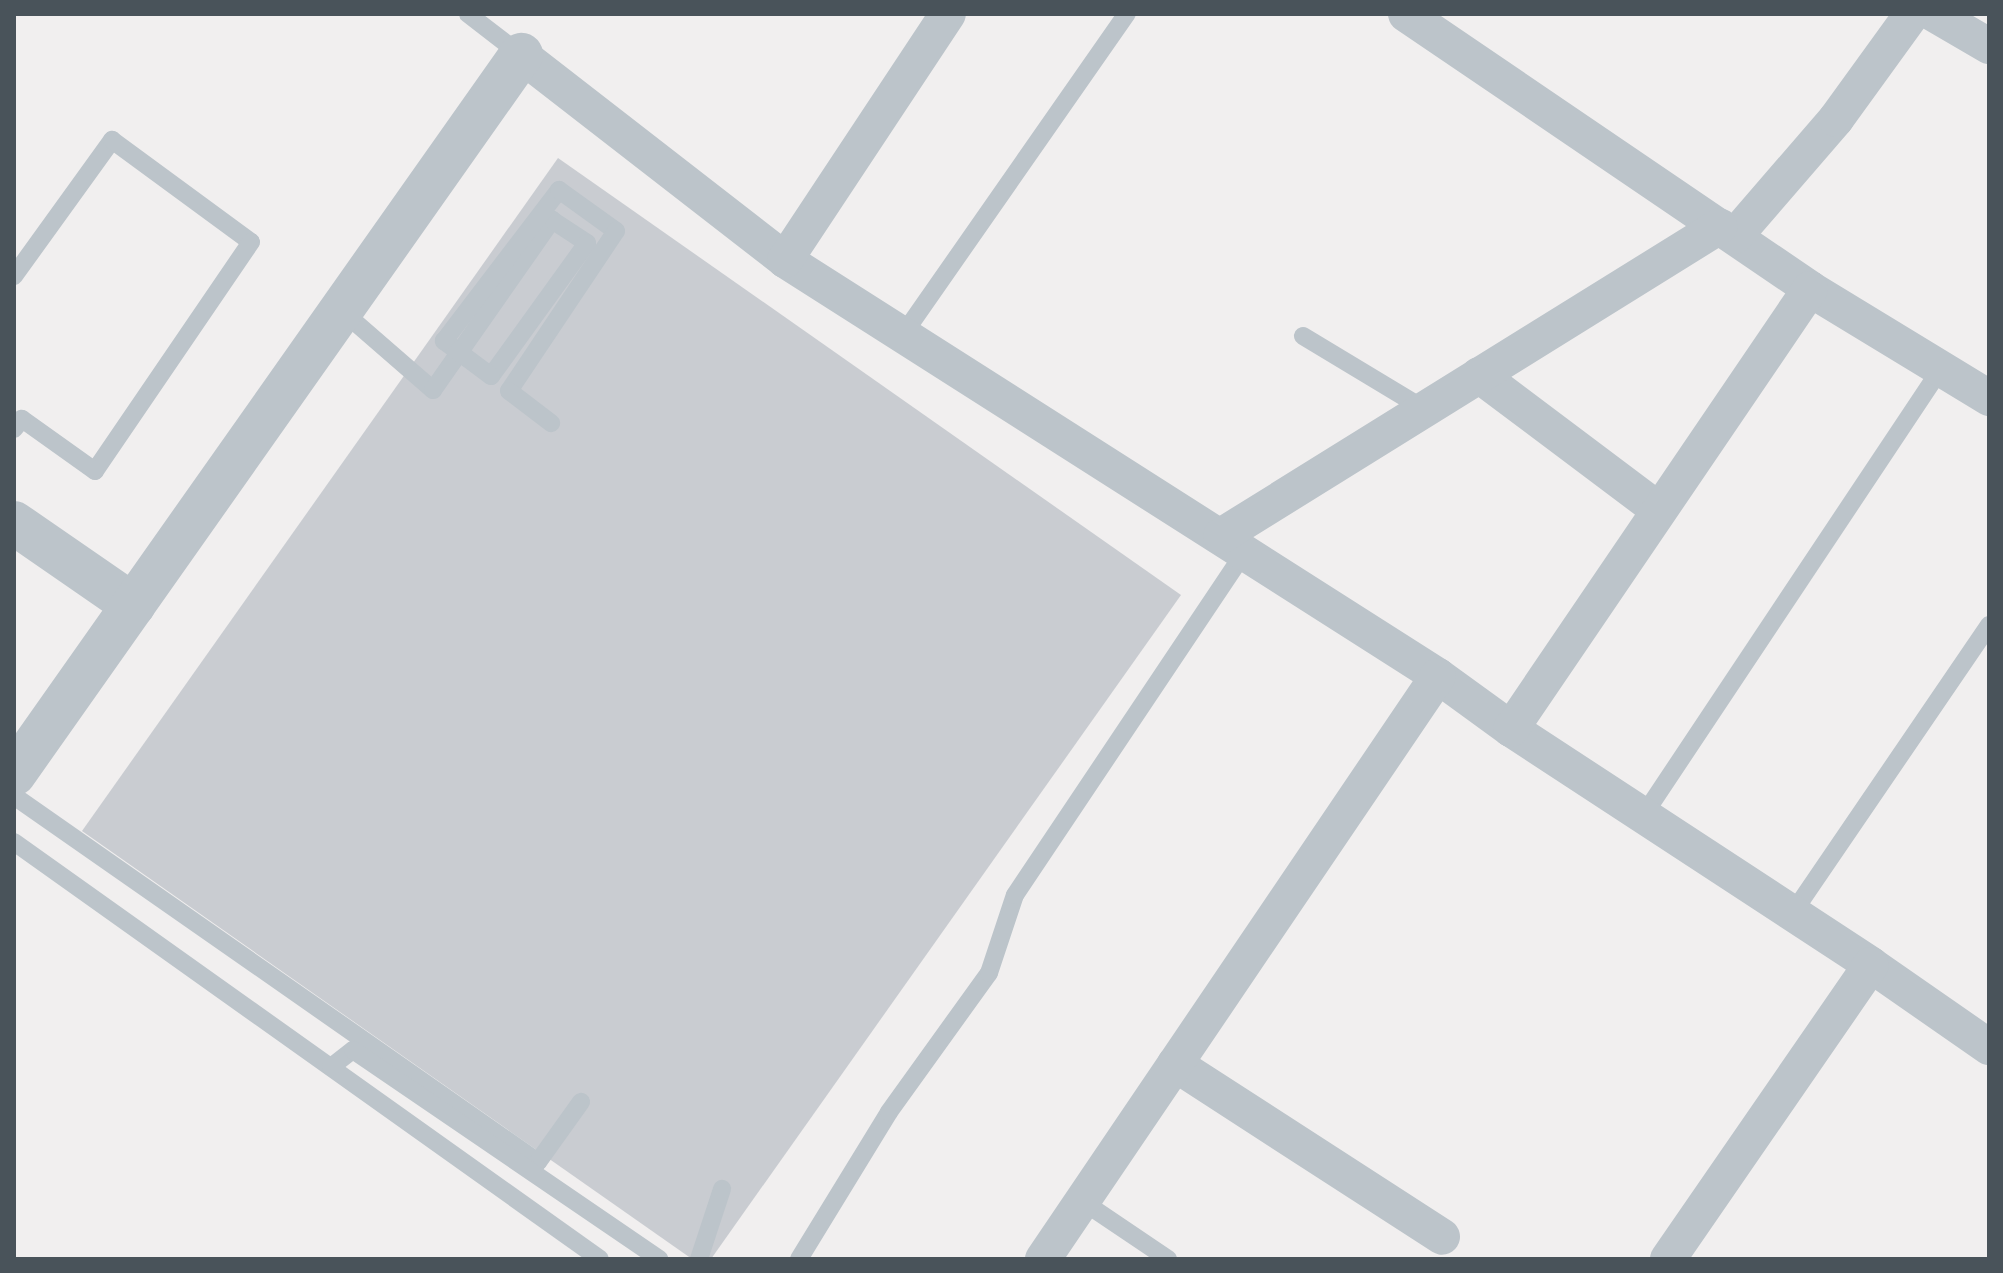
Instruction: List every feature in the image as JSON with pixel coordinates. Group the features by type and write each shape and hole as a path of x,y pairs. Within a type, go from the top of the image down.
{"street":[{"path":"785,260 948,14"},
{"path":"1406,14 1810,289 1989,398"},
{"path":"1233,544 1424,409 1727,231 1836,119 1912,14"},
{"path":"1934,14 1989,46"},
{"path":"14,774 521,55 785,260 1438,676 1511,729 1871,965 1989,1047"},
{"path":"1511,729 1810,289"},
{"path":"1479,375 1659,510"},
{"path":"14,523 133,605"},
{"path":"1043,1259 1438,676"},
{"path":"1668,1259 1871,965"},
{"path":"1175,1064 1442,1237"}],"lane":[{"path":"468,14 521,55"},
{"path":"902,336 1127,14"},
{"path":"14,276 112,140 251,242 95,471 22,419 14,429"},
{"path":"341,310 433,390 552,220 587,243 491,376 444,341 559,190 616,231 509,391 551,423"},
{"path":"1303,336 1424,409"},
{"path":"1643,816 1942,367"},
{"path":"799,1259 889,1112 989,973 1015,895 1233,544"},
{"path":"1792,914 1989,625"},
{"path":"14,796 538,1162 581,1102"},
{"path":"14,842 600,1259"},
{"path":"331,1067 353,1050 659,1259"},
{"path":"699,1259 722,1189"},
{"path":"1082,1201 1168,1259"}],"building":[{"path":"558,158 1181,595 711,1259 692,1259 82,831"}]}
